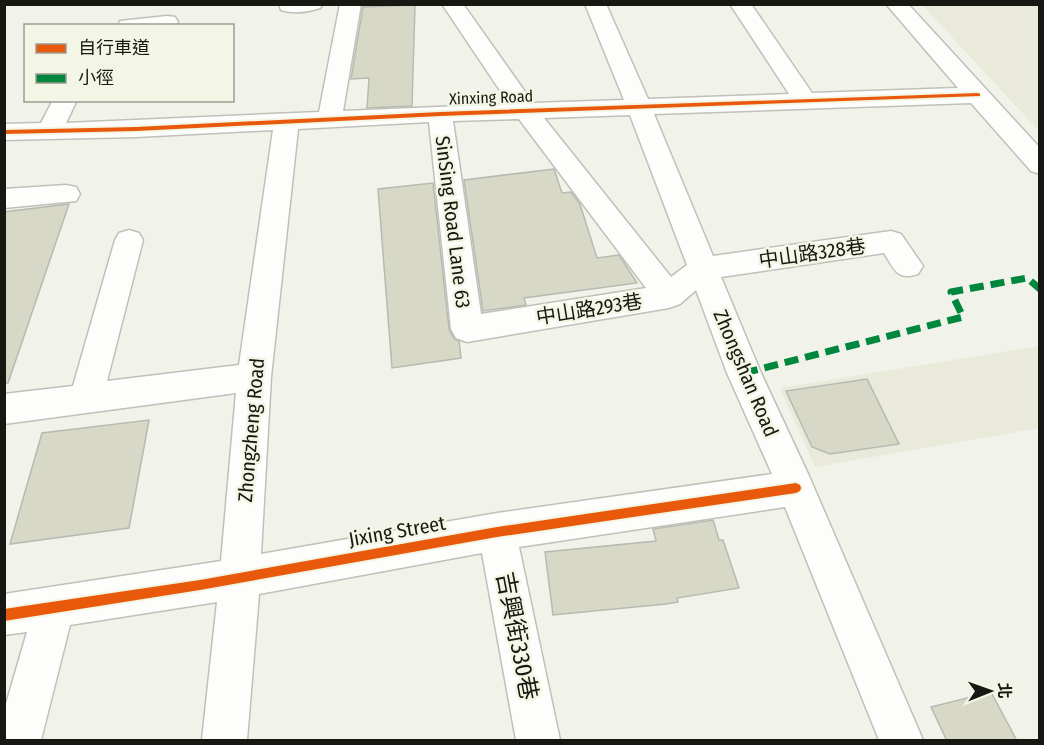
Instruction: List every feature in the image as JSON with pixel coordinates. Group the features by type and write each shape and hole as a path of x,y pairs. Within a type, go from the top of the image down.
{"street":[{"path":"284,29 288,5 313,4"},
{"path":"330,118 351,4"},
{"path":"452,4 526,111 669,296"},
{"name":"Zhongshan Road","path":"595,4 639,107 744,373 901,741"},
{"path":"740,4 805,101"},
{"path":"896,4 1040,165"},
{"path":"137,24 168,17"},
{"name":"Xinxing Road","path":"4,132 50,131 138,119 286,121 978,95"},
{"path":"50,131 63,102"},
{"name":"SinSing Road Lane 63","path":"440,114 467,329"},
{"name":"Zhongzheng Road","path":"225,741 240,577 254,377 286,121"},
{"path":"4,199 66,194"},
{"path":"86,398 129,240"},
{"name":"中山路328巷","path":"702,269 891,241 908,266"},
{"name":"中山路293巷","path":"467,329 669,296 702,269"},
{"path":"4,409 254,377"},
{"name":"Jixing Street","path":"4,615 497,532 795,488"},
{"name":"吉興街330巷","path":"497,532 538,741"},
{"path":"19,741 54,607"}],"shaded area":[{"path":"922,5 1039,5 1039,131 1003,92"},
{"path":"1039,346 1039,428 815,467 780,388"}],"building":[{"path":"415,5 412,106 367,108 369,78 351,79 363,7"},
{"path":"554,169 562,193 571,192 580,204 597,258 619,255 637,283 524,298 526,305 483,311 464,180"},
{"path":"433,183 449,329 454,339 459,341 461,358 392,368 378,189"},
{"path":"69,204 8,383 4,383 4,212"},
{"path":"867,379 899,444 830,454 812,447 786,391"},
{"path":"149,420 129,528 10,544 42,433"},
{"path":"713,520 719,540 723,540 739,588 677,598 678,602 666,604 553,615 545,552 656,541 653,529"},
{"path":"991,692 1017,741 947,741 931,707"}],"marked path":[{"path":"744,373 963,317 951,292 1027,278 1040,289"}],"cycle path":[{"path":"4,132 136,129 440,114 978,95"},
{"path":"4,615 200,585 497,532 796,488"}]}
